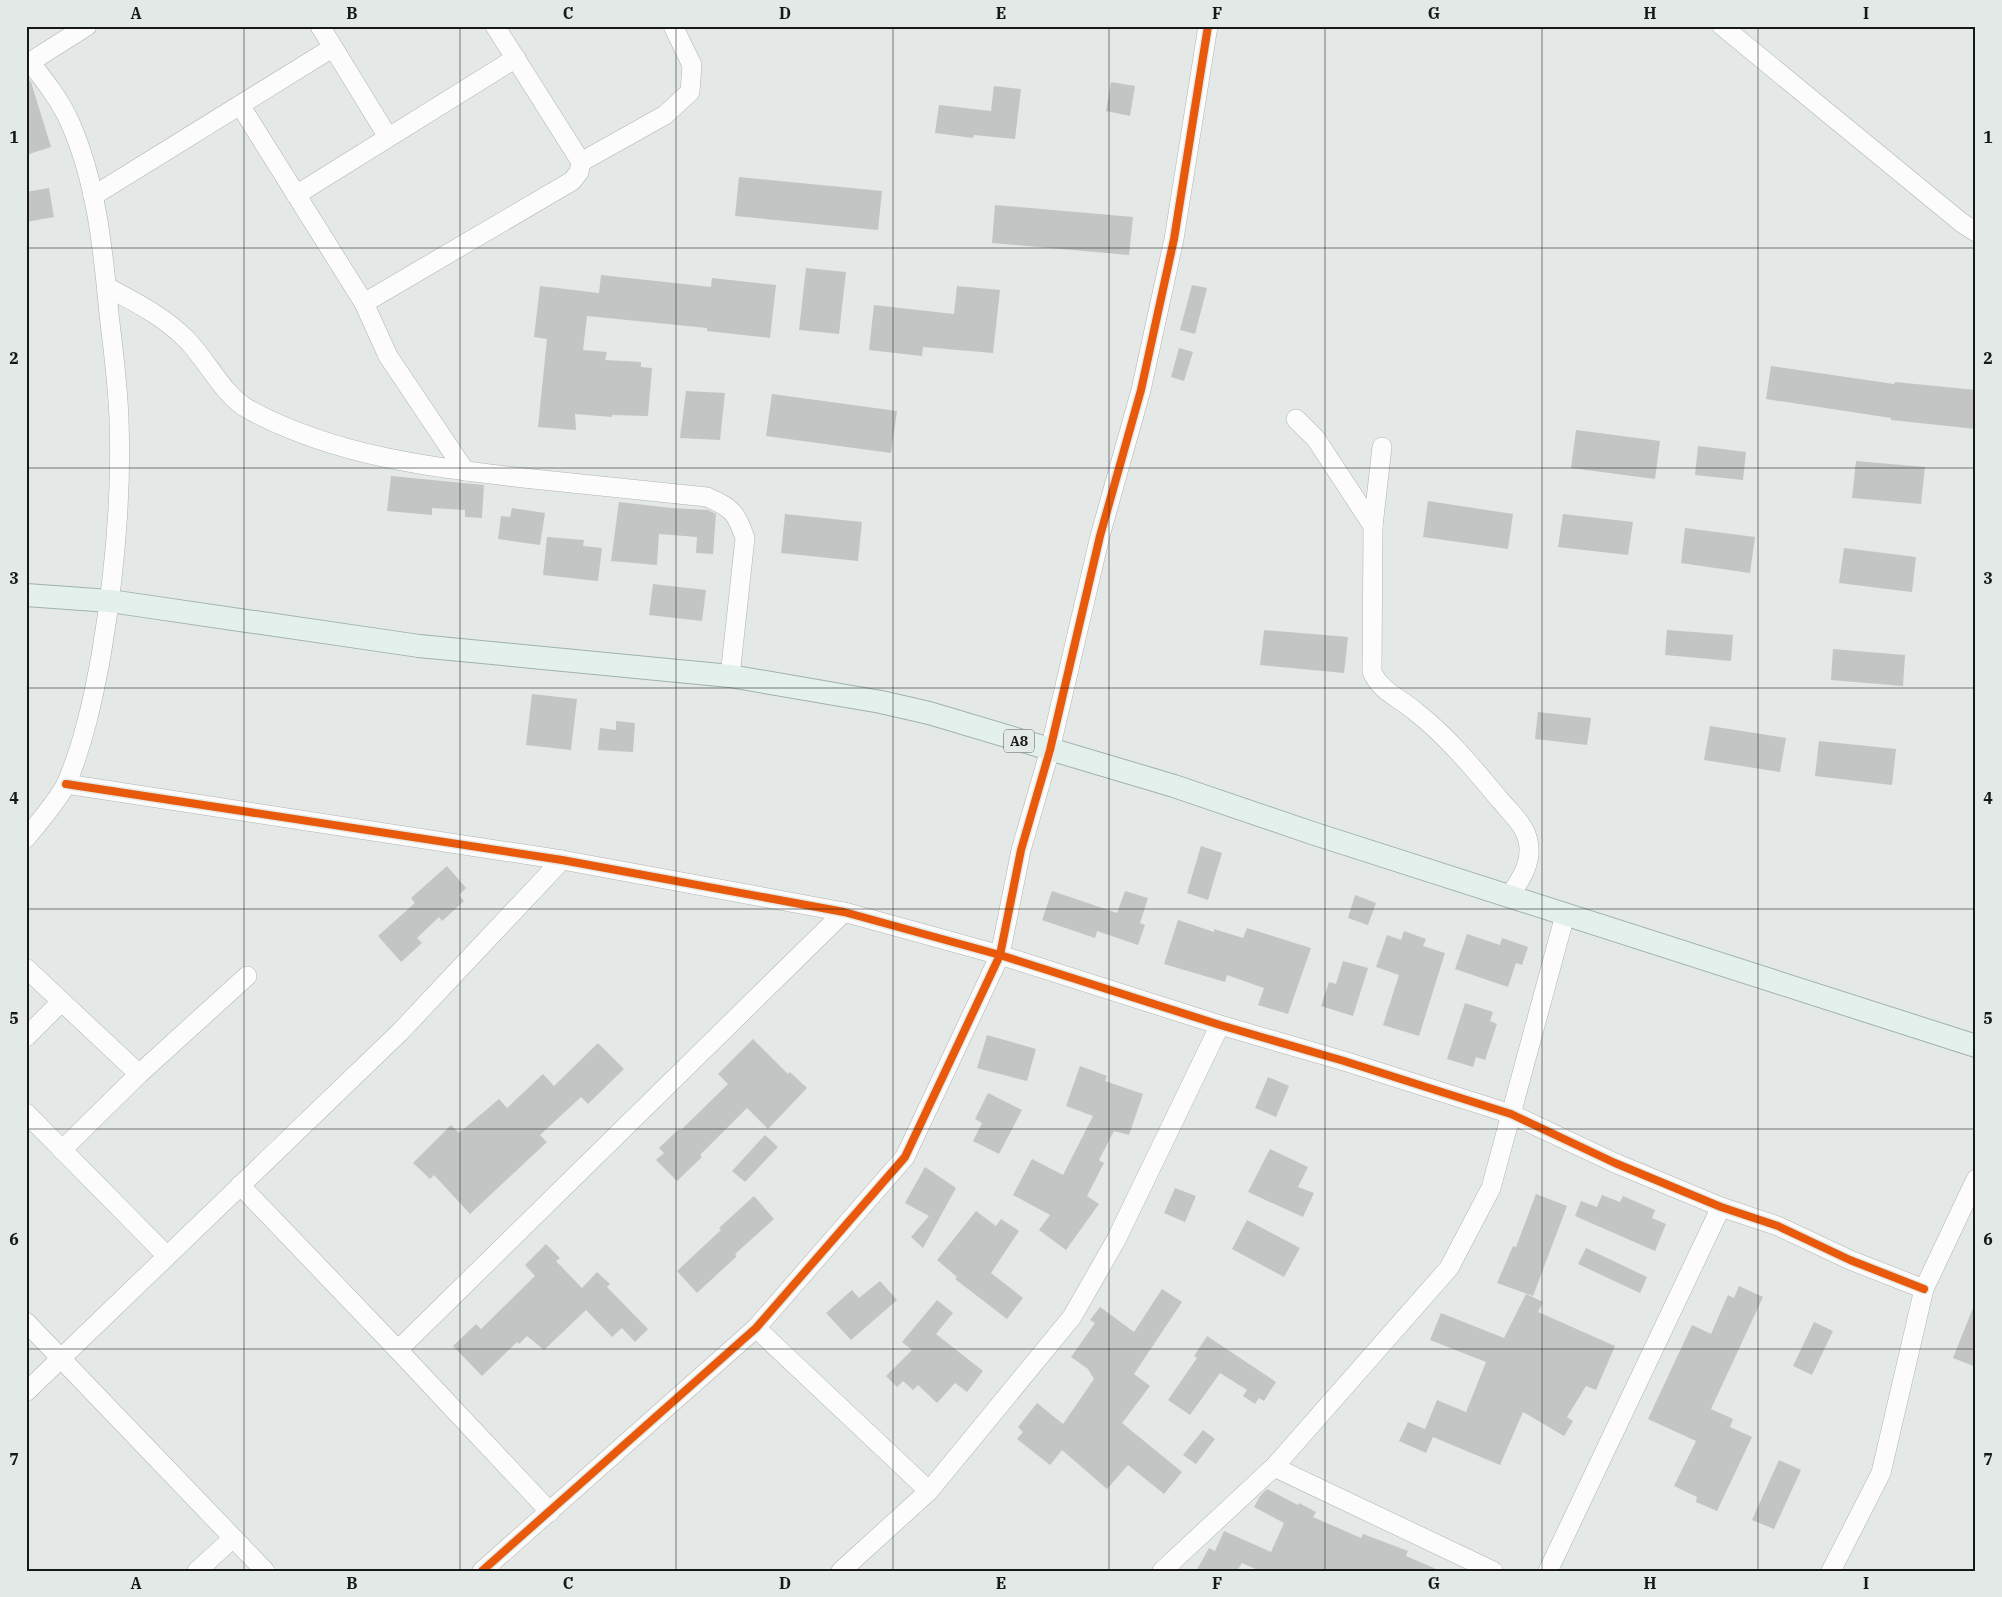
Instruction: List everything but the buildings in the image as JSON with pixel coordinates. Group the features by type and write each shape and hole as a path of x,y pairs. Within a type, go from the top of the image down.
{"main road":[{"name":"A8","path":"26,595 110,601 419,646 730,676 881,702 929,713 1174,786 1509,897 1976,1046"}],"street":[{"path":"26,838 66,784 82,740 93,698 110,601 117,522 119,420 107,287 93,196 68,118 57,96 28,62 87,26"},
{"path":"320,26 388,138"},
{"path":"364,303 572,180 579,172 581,162 495,26"},
{"path":"581,162 665,115 690,92 692,65 673,26"},
{"path":"482,1571 756,1328 905,1157 1000,956 1021,850 1050,750 1100,536 1141,390 1174,239 1208,26"},
{"path":"1722,26 1962,223 1976,232"},
{"path":"93,196 332,48"},
{"path":"296,195 516,58"},
{"path":"240,105 364,303 388,356 465,471"},
{"path":"107,287 150,310 185,338 209,366 226,392 246,408 292,431 352,451 465,471 707,497 726,505 739,519 745,538 730,676"},
{"path":"1296,419 1316,439 1372,526"},
{"path":"1382,447 1372,526 1372,672 1377,683 1416,711 1466,760 1520,823 1528,840 1529,857 1524,874 1509,897"},
{"path":"66,784 562,860 844,912 1000,956 1220,1025 1344,1060 1510,1114 1615,1163 1721,1207 1778,1226 1850,1260 1924,1289"},
{"path":"26,1392 400,1032 562,860"},
{"path":"398,1350 844,912"},
{"path":"1162,1571 1274,1467 1448,1268 1491,1188 1565,915"},
{"path":"26,968 139,1074"},
{"path":"62,1150 139,1074 247,976"},
{"path":"26,1037 61,1002"},
{"path":"841,1571 929,1491 1072,1317 1116,1240 1220,1025"},
{"path":"26,1113 167,1256"},
{"path":"1831,1571 1881,1473 1924,1289 1976,1179"},
{"path":"240,1185 550,1512"},
{"path":"1548,1571 1721,1207"},
{"path":"26,1322 62,1357 265,1571"},
{"path":"756,1328 929,1491"},
{"path":"1274,1467 1493,1571"},
{"path":"197,1571 233,1538"}],"cycle path":[{"path":"482,1571 756,1328 905,1157 1000,955 1021,850 1050,750 1100,536 1141,390 1174,239 1208,26"},
{"path":"66,784 562,860 844,912 1000,955 1511,1114 1615,1163 1721,1207 1778,1226 1850,1260 1924,1289"}]}
